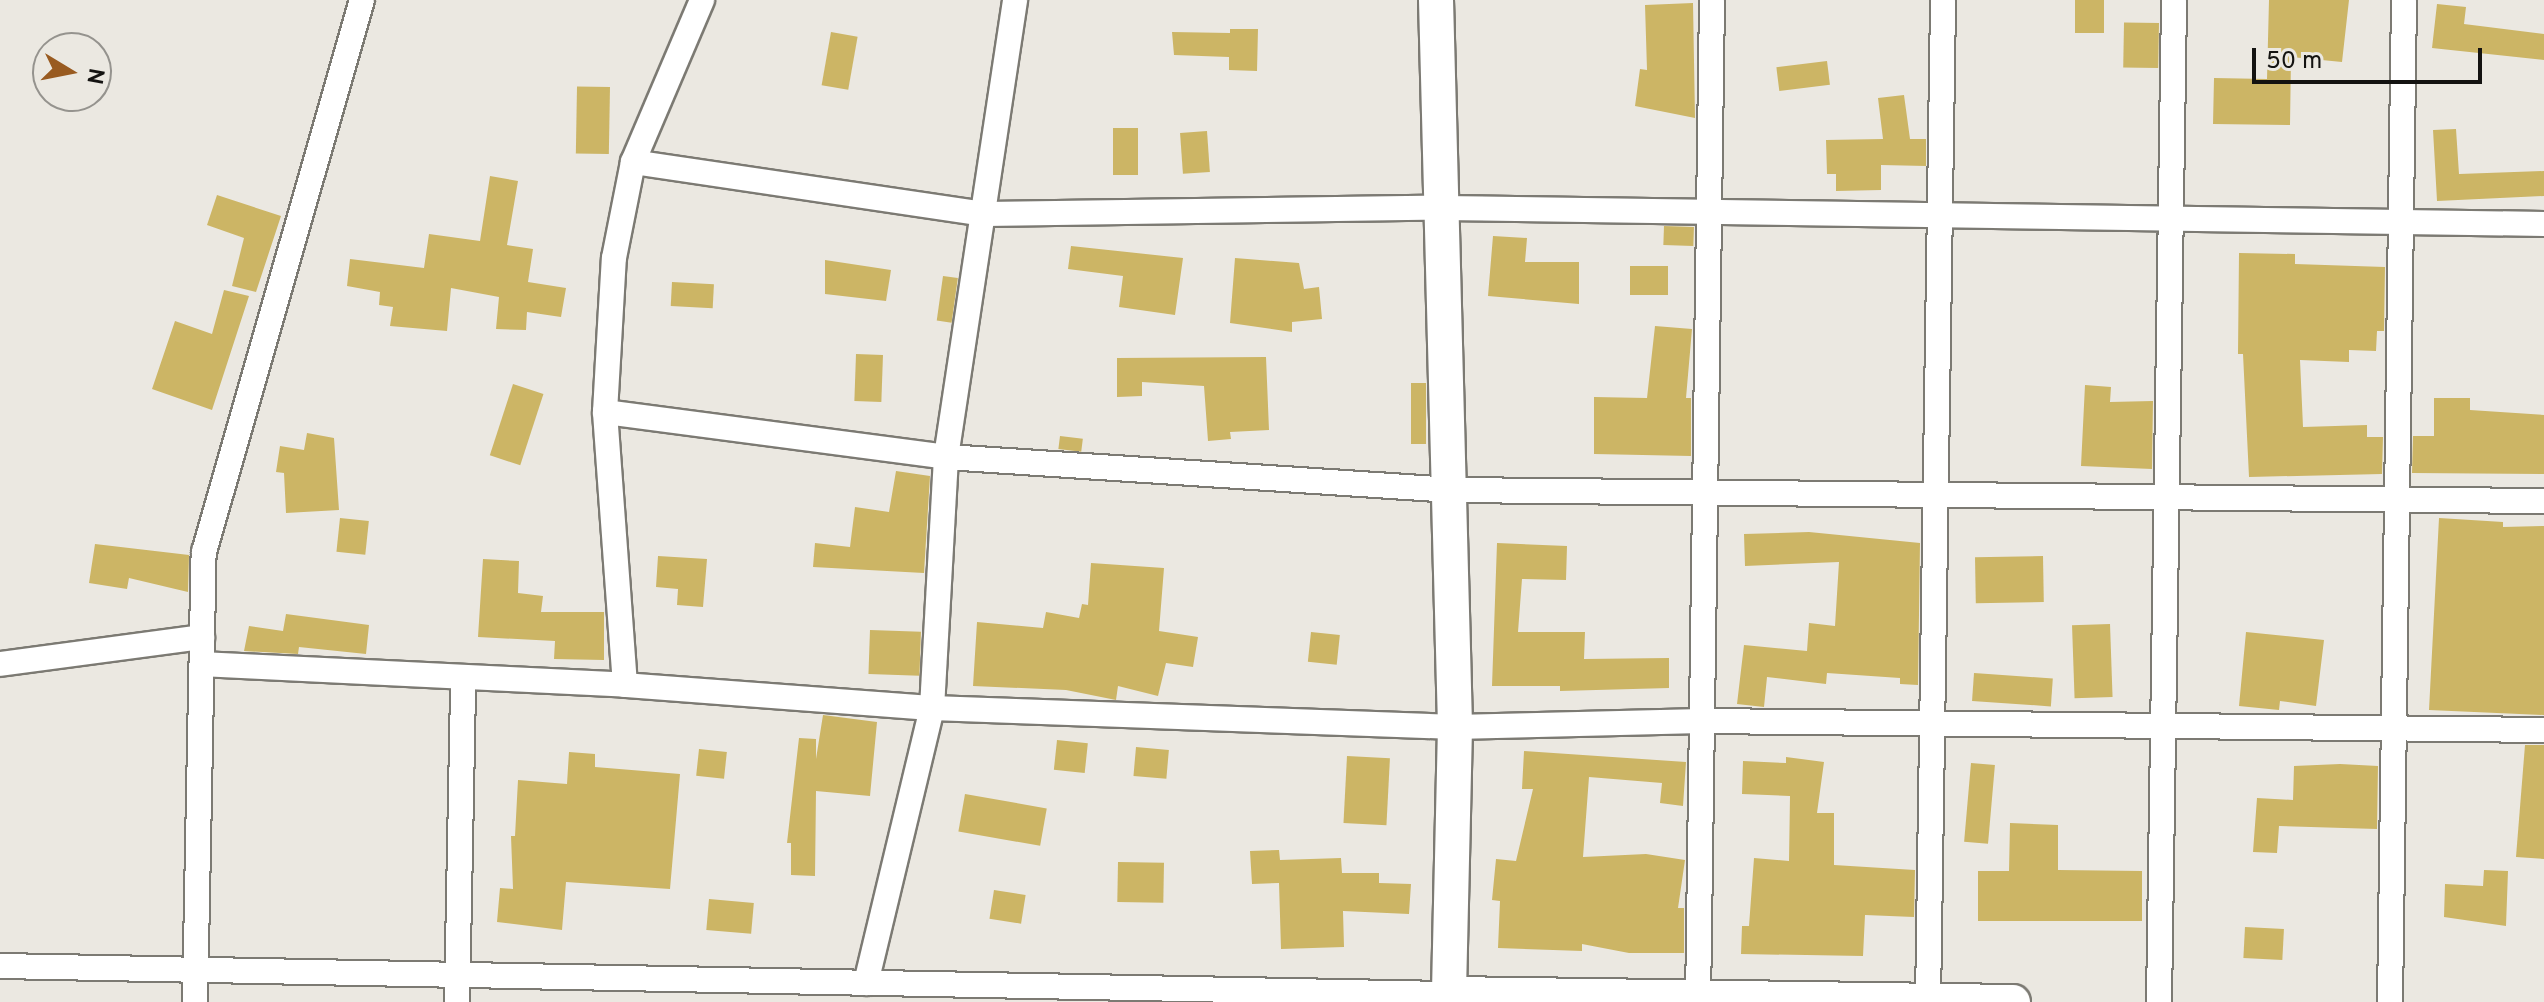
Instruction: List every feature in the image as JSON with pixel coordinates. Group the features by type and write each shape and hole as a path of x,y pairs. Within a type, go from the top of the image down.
{"main road":[{"path":"1436,0 1452,490 1455,727 1444,998 2013,1002"}],"street":[{"path":"195,1002 204,552 362,0"},
{"path":"625,685 605,412 614,258 633,162 702,0"},
{"path":"866,983 932,708 946,457 1015,0"},
{"path":"1698,1000 1712,0"},
{"path":"1928,1002 1943,0"},
{"path":"2159,1002 2174,0"},
{"path":"2390,1002 2404,0"},
{"path":"633,162 985,214 1442,208 2544,224"},
{"path":"605,412 946,457 1452,490 1705,490 2544,501"},
{"path":"0,664 202,637"},
{"path":"202,664 625,685 932,708 1455,727 1702,721 2544,730"},
{"path":"457,1002 463,677"},
{"path":"0,966 1444,998"}],"building":[{"path":"2075,0 2104,0 2104,33 2075,33"},
{"path":"2269,0 2349,0 2342,62 2291,57 2290,125 2213,124 2214,78 2267,79"},
{"path":"1693,3 1695,118 1635,106 1640,69 1647,70 1645,5"},
{"path":"2437,4 2466,7 2464,24 2544,34 2544,60 2432,48"},
{"path":"2124,22 2159,23 2158,68 2123,67"},
{"path":"1230,29 1258,29 1257,71 1229,70 1229,57 1174,55 1172,32 1230,33"},
{"path":"831,32 858,37 848,90 822,85"},
{"path":"1827,61 1830,85 1779,91 1776,67"},
{"path":"577,86 610,87 609,154 576,153"},
{"path":"1904,95 1910,139 1926,139 1926,166 1881,165 1881,190 1836,191 1836,174 1827,174 1826,140 1883,139 1878,98"},
{"path":"1113,128 1138,128 1138,175 1113,175"},
{"path":"2456,129 2459,174 2544,171 2544,196 2437,201 2433,130"},
{"path":"1207,131 1210,172 1183,174 1180,133"},
{"path":"490,176 518,181 507,245 533,249 528,282 566,288 561,317 527,312 526,330 496,329 499,297 451,288 447,331 390,326 393,307 379,305 380,292 347,286 350,259 424,268 429,234 480,241"},
{"path":"217,195 281,216 256,292 232,286 244,238 207,225"},
{"path":"1664,226 1694,227 1693,246 1663,245"},
{"path":"1493,236 1527,238 1525,262 1579,262 1579,304 1488,296"},
{"path":"1071,246 1183,258 1175,315 1119,307 1123,276 1068,269"},
{"path":"2239,253 2295,254 2295,264 2385,267 2384,331 2377,331 2376,351 2349,350 2349,362 2300,360 2303,427 2367,425 2367,437 2383,437 2382,474 2249,477 2243,354 2238,354"},
{"path":"1235,258 1299,263 1304,289 1319,287 1322,319 1292,322 1292,332 1230,323"},
{"path":"825,260 891,270 886,301 825,294"},
{"path":"1630,266 1668,266 1668,295 1630,295"},
{"path":"943,276 958,278 952,323 937,321"},
{"path":"672,282 714,284 713,308 671,306"},
{"path":"224,290 249,296 212,410 152,389 175,321 212,334"},
{"path":"1655,326 1692,329 1686,398 1691,398 1691,456 1594,454 1594,397 1647,398"},
{"path":"856,354 883,355 881,402 854,401"},
{"path":"1266,357 1269,430 1230,432 1231,439 1208,441 1204,386 1142,382 1142,396 1117,397 1117,358"},
{"path":"1411,383 1426,383 1426,444 1411,444"},
{"path":"513,384 543,394 520,465 490,455"},
{"path":"2085,385 2111,387 2110,402 2153,401 2152,469 2081,466"},
{"path":"2434,398 2470,398 2470,410 2544,415 2544,474 2412,473 2413,436 2434,436"},
{"path":"307,433 334,438 339,510 286,513 284,473 276,472 280,446 304,450"},
{"path":"1060,436 1083,439 1081,452 1058,449"},
{"path":"896,471 930,476 924,573 813,567 815,543 850,547 855,507 889,512"},
{"path":"340,518 369,521 365,555 336,552"},
{"path":"2439,518 2503,522 2503,527 2544,526 2544,715 2429,710"},
{"path":"1809,532 1920,543 1918,685 1900,684 1900,678 1827,673 1826,684 1767,677 1764,707 1737,704 1744,645 1807,651 1809,623 1835,626 1839,562 1745,566 1744,534"},
{"path":"1497,543 1567,546 1566,580 1522,579 1518,632 1585,632 1584,659 1669,658 1669,688 1560,691 1560,686 1492,686"},
{"path":"95,544 189,555 188,592 129,578 127,589 89,583"},
{"path":"658,556 707,559 703,607 677,605 678,589 656,587"},
{"path":"2043,556 2044,602 1976,603 1975,557"},
{"path":"483,559 519,561 518,593 543,596 541,612 604,612 604,660 554,659 555,641 478,637"},
{"path":"1091,563 1164,568 1159,631 1198,637 1193,667 1166,663 1158,696 1118,686 1116,700 1066,690 973,686 977,622 1043,628 1046,612 1079,618 1082,604 1088,605"},
{"path":"286,614 369,625 366,654 299,647 298,654 244,651 249,626 283,631"},
{"path":"2110,624 2113,697 2075,698 2072,625"},
{"path":"870,630 921,632 919,676 868,674"},
{"path":"1311,632 1340,635 1337,665 1308,662"},
{"path":"2246,632 2324,640 2316,706 2280,701 2279,710 2239,706"},
{"path":"1974,673 2053,679 2051,706 1972,701"},
{"path":"823,715 877,722 870,796 816,791 815,876 791,875 791,843 787,843 799,738 816,739 816,759"},
{"path":"1057,740 1088,743 1085,773 1054,770"},
{"path":"2525,745 2544,745 2544,859 2516,857"},
{"path":"1136,747 1169,750 1166,779 1133,776"},
{"path":"699,749 727,752 724,779 696,776"},
{"path":"1524,751 1686,762 1683,806 1660,803 1662,783 1589,777 1583,857 1646,854 1685,860 1678,908 1684,908 1684,953 1629,953 1582,944 1582,951 1498,948 1500,901 1492,900 1496,859 1516,861 1533,789 1522,789"},
{"path":"569,752 595,754 595,767 680,774 670,889 566,882 562,930 497,922 500,888 513,889 511,836 515,836 518,780 567,784"},
{"path":"1347,756 1390,758 1386,825 1343,823"},
{"path":"1786,757 1824,762 1817,813 1834,813 1834,865 1915,870 1914,917 1865,915 1863,956 1741,954 1742,926 1749,926 1754,858 1789,861 1790,796 1742,794 1743,761 1786,763"},
{"path":"1971,763 1995,765 1988,844 1964,842"},
{"path":"2294,766 2378,766 2377,829 2279,826 2277,853 2253,852 2257,798 2293,800"},
{"path":"965,794 1047,808 1040,846 958,831"},
{"path":"2010,823 2058,825 2058,870 2142,871 2142,921 1978,921 1978,871 2009,871"},
{"path":"1279,850 1280,860 1341,858 1342,873 1379,873 1379,883 1411,884 1409,914 1343,911 1344,947 1281,949 1279,883 1252,884 1250,851"},
{"path":"1118,862 1164,863 1163,903 1117,902"},
{"path":"2484,870 2508,871 2506,926 2444,917 2445,884 2483,886"},
{"path":"994,890 1026,895 1021,924 989,919"},
{"path":"709,899 754,903 751,934 706,930"},
{"path":"2245,927 2284,929 2282,960 2243,958"}]}
